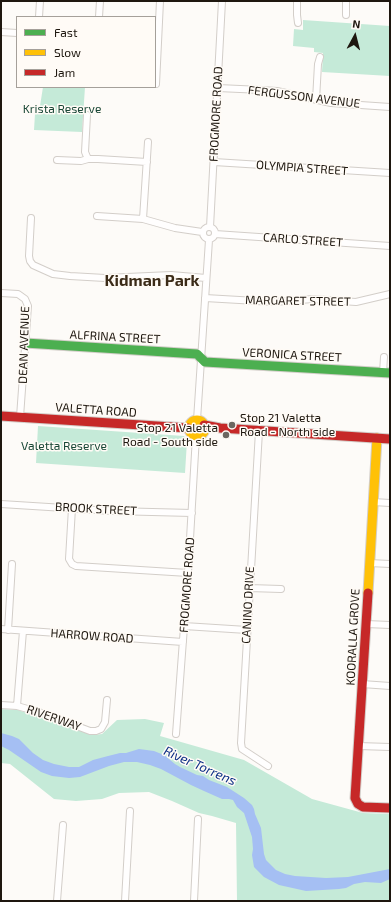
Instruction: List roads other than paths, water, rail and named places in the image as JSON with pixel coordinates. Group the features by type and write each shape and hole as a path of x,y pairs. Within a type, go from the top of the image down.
{"street":[{"path":"39,16 40,1"},
{"path":"99,16 100,1"},
{"path":"156,84 160,1"},
{"name":"FROGMORE ROAD","path":"210,227 222,1"},
{"path":"298,1 298,23"},
{"path":"346,1 346,15"},
{"path":"1,32 16,33"},
{"path":"316,100 318,64 320,57"},
{"name":"FERGUSSON AVENUE","path":"218,88 262,90 290,94 331,103 390,107"},
{"path":"87,115 85,152 88,160"},
{"path":"144,219 148,142"},
{"path":"57,160 81,161 98,158 147,162"},
{"name":"OLYMPIA STREET","path":"214,162 390,173"},
{"path":"97,216 144,219 175,228 202,232"},
{"path":"31,218 30,261 33,265 53,274 105,278 171,275 206,278"},
{"path":"202,232 205,228 210,227 214,229 215,234 213,238 208,240"},
{"path":"202,232 204,237 208,240"},
{"name":"CARLO STREET","path":"215,234 390,246"},
{"path":"208,240 201,358 202,425 203,433 196,436 191,434 188,428 191,422 195,420 202,425 220,428 390,439"},
{"name":"DEAN AVENUE","path":"1,293 18,294 25,299 28,306 20,417"},
{"name":"MARGARET STREET","path":"205,298 274,302 313,300 356,302 390,294"},
{"name":"ALFRINA STREET","path":"25,343 197,354 201,358"},
{"name":"VERONICA STREET","path":"201,358 204,362 386,373 384,358"},
{"name":"VALETTA ROAD","path":"1,416 188,428"},
{"name":"CANINO DRIVE","path":"259,431 240,743 242,749 268,766"},
{"name":"FROGMORE ROAD","path":"176,734 196,436"},
{"name":"KOORALLA GROVE","path":"377,438 355,798 358,804 363,807 390,808"},
{"path":"373,502 390,503"},
{"name":"BROOK STREET","path":"1,504 112,511 192,513"},
{"path":"72,508 69,559 72,564 76,566 188,573"},
{"path":"369,563 390,564"},
{"path":"4,630 12,564"},
{"path":"249,588 281,589"},
{"path":"366,624 390,625"},
{"path":"184,626 247,630"},
{"name":"HARROW ROAD","path":"4,630 183,642"},
{"path":"17,706 23,631"},
{"path":"362,684 390,686"},
{"name":"RIVERWAY","path":"1,705 17,706 96,731 101,729 105,722 106,700"},
{"path":"358,746 390,747"},
{"path":"125,901 130,810"},
{"path":"194,901 198,819"},
{"path":"57,901 63,825"}],"water":[{"name":"River Torrens","path":"1,733 19,739 33,753 43,760 69,767 79,767 93,760 139,749 154,751 164,755 180,767 227,787 252,805 261,828 266,860 276,870 295,876 326,878 348,877 390,869 390,879 381,883 365,882 339,889 306,891 279,885 264,877 254,867 252,837 244,813 237,807 233,800 222,799 161,769 137,762 124,762 80,777 69,778 52,776 41,772 1,746"}],"place":[{"name":"Stop 21 Valetta Road - North side","path":"232,425"},
{"name":"Stop 21 Valetta Road - South side","path":"226,435"}],"district":[{"name":"Kidman Park","path":"152,281"}],"park label":[{"name":"Krista Reserve","path":"62,109"},
{"name":"Valetta Reserve","path":"64,446"}]}
